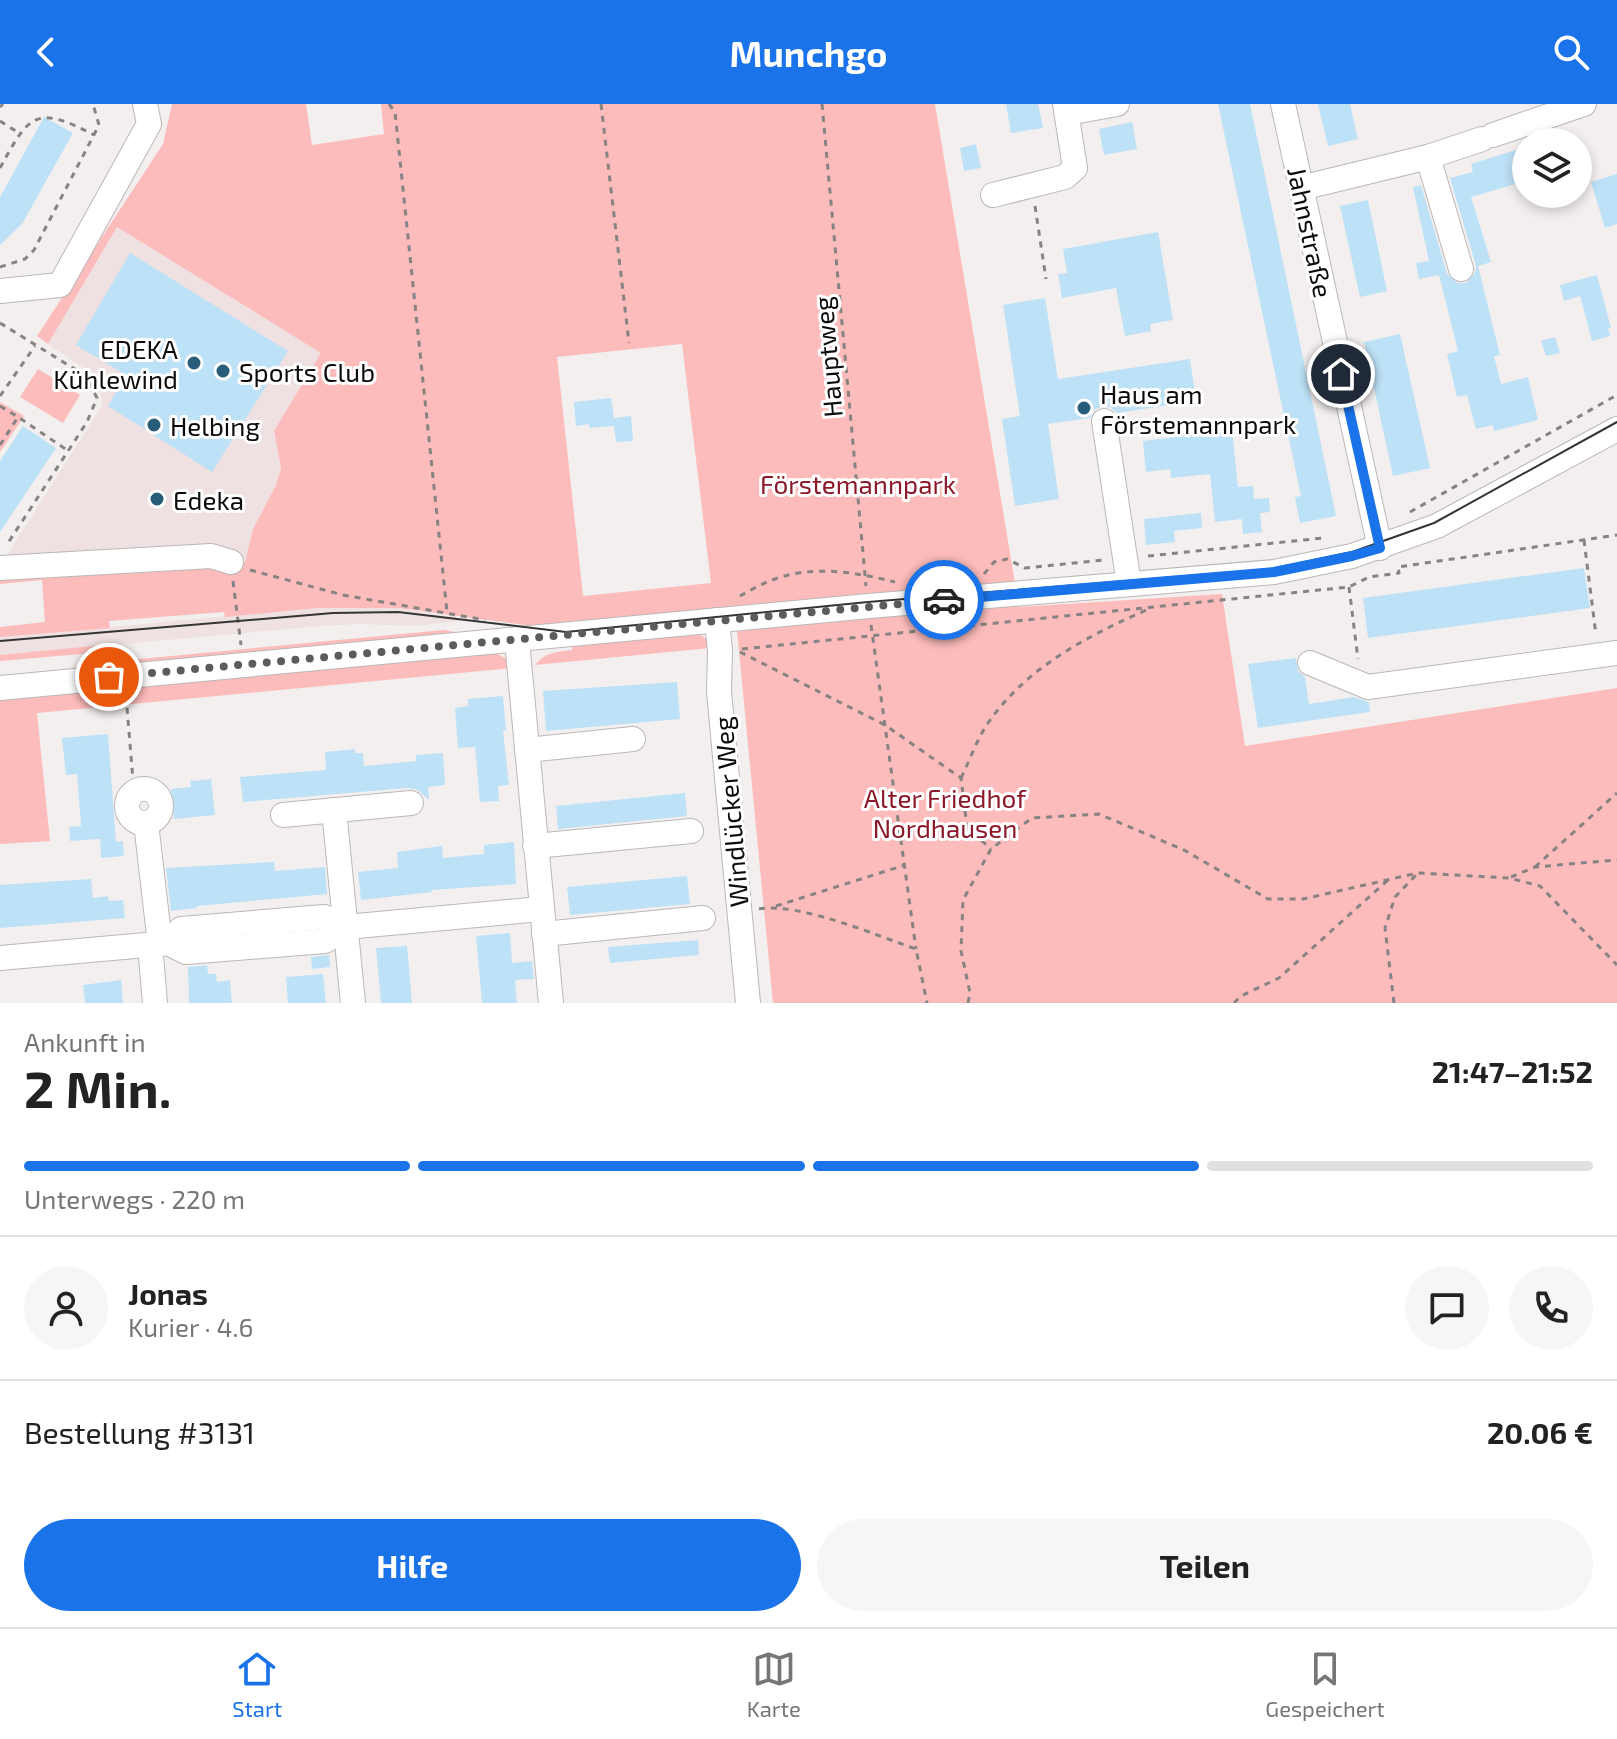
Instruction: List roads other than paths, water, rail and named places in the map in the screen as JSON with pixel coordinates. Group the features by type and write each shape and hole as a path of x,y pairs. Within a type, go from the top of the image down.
{"street":[{"path":"0,291 60,285 149,124 145,104"},
{"path":"993,195 1065,177 1075,168 1066,108 1117,104"},
{"name":"Jahnstraße","path":"1283,104 1378,539"},
{"path":"1301,188 1428,157 1584,104"},
{"path":"1428,157 1461,269"},
{"path":"1104,421 1129,584"},
{"path":"0,688 869,606 1274,572 1340,559 1378,539 1437,526 1617,429"},
{"path":"3,558 211,556 231,562"},
{"name":"Windlücker Weg","path":"717,620 719,692 748,1003"},
{"path":"517,641 551,1003"},
{"path":"1310,663 1368,687 1608,654"},
{"path":"527,750 633,739"},
{"path":"134,792 150,790 161,802 156,818 146,823 159,944 155,1003"},
{"path":"283,815 411,803"},
{"path":"334,810 353,1003"},
{"path":"535,846 691,831"},
{"path":"0,958 159,944 186,952 325,941 346,927 541,909"},
{"path":"544,934 703,918"}],"tram line":[{"path":"0,641 333,613 398,612 566,632 868,602 1272,569 1352,552 1434,523 1617,422"}],"place":[{"name":"EDEKA Kühlewind","path":"194,363"},
{"name":"Sports Club","path":"223,371"},
{"name":"Haus am Förstemannpark","path":"1084,408"},
{"name":"Helbing","path":"154,425"},
{"name":"Edeka","path":"157,499"}],"park label":[{"name":"Förstemannpark","path":"858,483"},
{"name":"Alter Friedhof Nordhausen","path":"945,812"}]}
